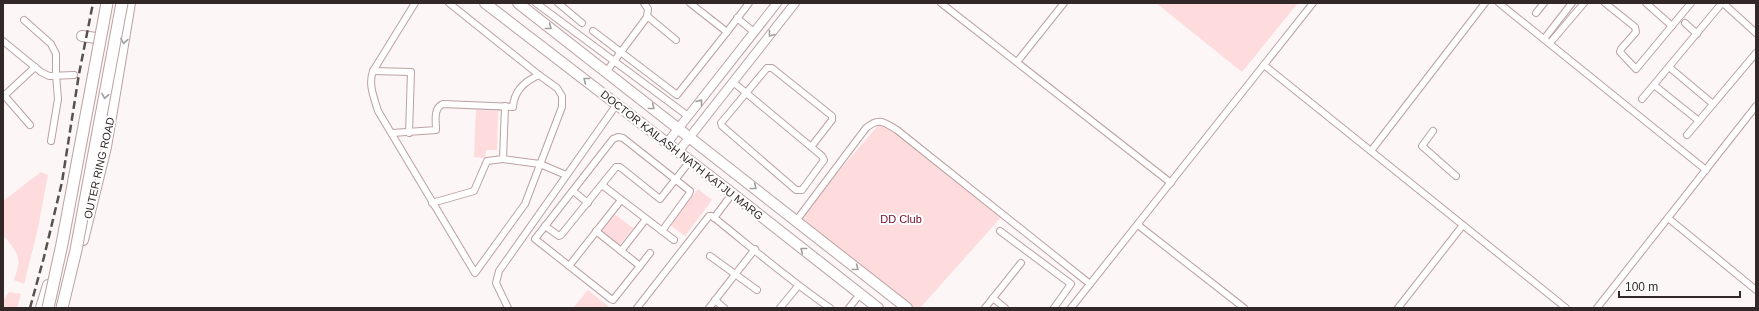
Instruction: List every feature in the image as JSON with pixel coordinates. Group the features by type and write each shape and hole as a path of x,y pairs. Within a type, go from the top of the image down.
{"highway":[{"name":"OUTER RING ROAD","path":"48,308 62,244 108,3"},
{"name":"OUTER RING ROAD","path":"62,308 76,250 122,3"}],"main road":[{"path":"41,308 60,232 102,3"},
{"name":"OUTER RING ROAD","path":"68,308 106,147 130,3"},
{"name":"DOCTOR KAILASH NATH KATJU MARG","path":"485,3 878,308"},
{"name":"DOCTOR KAILASH NATH KATJU MARG","path":"518,3 690,136 907,308"},
{"path":"82,36 96,38"},
{"path":"93,54 121,58"}],"street":[{"path":"416,3 373,71 370,79 371,89 378,111 475,273 525,204 562,107 562,96 557,88 449,3"},
{"path":"536,3 688,116"},
{"path":"558,3 582,22"},
{"path":"606,72 647,16 648,9 644,3"},
{"path":"690,3 727,32"},
{"path":"667,143 777,3"},
{"path":"678,152 795,3"},
{"path":"941,3 1171,183"},
{"path":"1017,62 1064,3"},
{"path":"1071,308 1313,3"},
{"path":"1371,151 1485,3"},
{"path":"1499,3 1706,170"},
{"path":"1536,13 1544,3"},
{"path":"1547,41 1572,3"},
{"path":"1547,41 1584,3"},
{"path":"1605,3 1636,30 1620,52 1636,69 1691,3"},
{"path":"1646,3 1672,26"},
{"path":"1654,9 1659,3"},
{"path":"1642,98 1722,3 1756,33"},
{"path":"593,31 677,95 727,32 747,4"},
{"path":"559,20 567,10"},
{"path":"647,16 676,40"},
{"path":"737,18 754,32"},
{"path":"24,20 55,49 57,62 56,75 58,99 51,141"},
{"path":"1685,23 1697,34"},
{"path":"3,41 45,74 74,75"},
{"path":"1687,135 1756,53"},
{"path":"1264,65 1566,308"},
{"path":"30,125 4,94 35,67"},
{"path":"1669,67 1713,104"},
{"path":"733,82 746,93 811,147 822,156 824,160 802,190 796,190 722,126 721,123 746,93 767,68 769,68 831,115 832,120 811,147"},
{"path":"373,71 411,72 409,132"},
{"path":"392,134 436,130 436,110 443,104 513,107 514,100 520,88 528,80 539,75"},
{"path":"1654,85 1699,121"},
{"path":"508,308 496,283 499,271 617,104"},
{"path":"503,158 505,106"},
{"path":"1597,308 1755,109"},
{"path":"796,220 866,128 872,122 882,121 897,130 1090,284"},
{"path":"1433,131 1422,146 1456,176"},
{"path":"650,253 614,300 610,300 536,240 545,226 613,139 618,137 623,138 688,188 689,194 662,231"},
{"path":"432,203 474,192 487,161 503,158 540,164 566,175"},
{"path":"545,226 560,236 618,166 660,199 690,161"},
{"path":"602,185 674,240"},
{"path":"573,190 588,203"},
{"path":"714,218 732,194"},
{"path":"569,266 621,200"},
{"path":"637,308 709,216 714,218 755,249 798,286 830,308"},
{"path":"1668,218 1756,290"},
{"path":"621,251 646,219"},
{"path":"1138,225 1244,308"},
{"path":"1398,308 1463,225"},
{"path":"596,231 640,266"},
{"path":"1000,232 1072,284 1054,308"},
{"path":"709,308 755,249"},
{"path":"710,256 757,290"},
{"path":"985,308 1021,263"},
{"path":"780,308 798,286"},
{"path":"849,308 860,294"},
{"path":"993,298 1006,308"},
{"path":"715,300 724,308"}],"green space":[{"path":"1156,3 1298,3 1242,72"},
{"path":"476,110 498,111 497,150 486,150 485,158 474,157"},
{"name":"DD Club","path":"882,121 1003,215 920,308 907,308 796,221"},
{"path":"41,172 48,175 37,233 24,284 14,280 18,267 18,258 14,249 3,236 3,201"},
{"path":"698,189 712,200 685,236 670,225"},
{"path":"613,213 633,228 618,247 598,231"},
{"path":"588,290 610,308 573,308"},
{"path":"9,292 21,294 17,308 3,308 3,301"}],"railway":[{"path":"30,308 62,182 79,74 93,3"}]}
